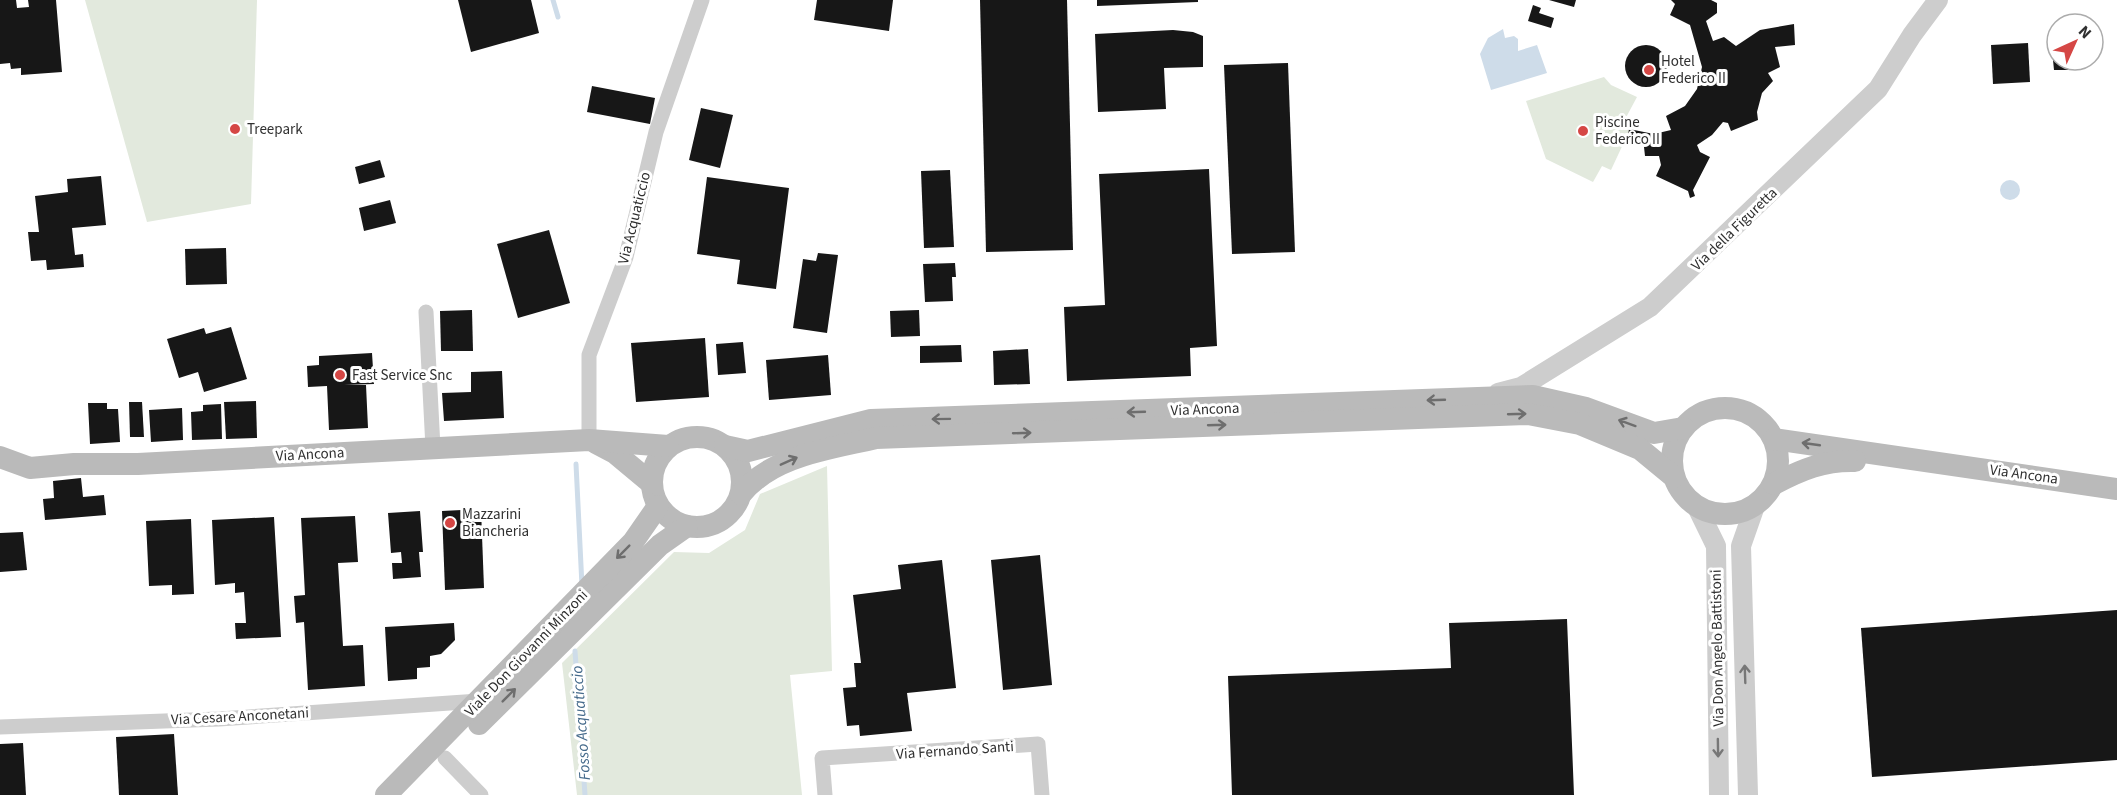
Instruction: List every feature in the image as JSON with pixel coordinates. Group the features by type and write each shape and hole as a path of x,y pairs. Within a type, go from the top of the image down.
{"main road":[{"name":"Via Ancona","path":"725,446 748,451 871,420 1000,418 1533,396 1586,408 1654,433 1683,429 1703,413 1727,408 1750,414 1760,420 1774,439 2117,489"},
{"name":"Via Ancona","path":"741,494 752,480 802,456 876,438 1528,414 1580,424 1640,448 1674,477 1686,498 1695,505"},
{"path":"1674,477 1673,452 1683,429"},
{"path":"687,437 707,437 725,446 738,463 743,483 741,494 732,512 716,523 697,528 676,522 658,506 651,483 655,463 668,446 687,437"},
{"path":"1774,439 1779,461 1774,484"},
{"name":"Via Ancona","path":"0,457 30,468 589,440 668,446"},
{"name":"Via Ancona","path":"589,440 615,453 651,483"},
{"path":"0,441 74,464"},
{"name":"Via Ancona","path":"1755,506 1774,484 1801,470 1832,460 1931,462"},
{"path":"1695,505 1725,515 1755,506"},
{"name":"Viale Don Giovanni Minzoni","path":"386,795 481,701 633,542 658,506"},
{"name":"Viale Don Giovanni Minzoni","path":"407,795 660,545 687,526"}],"street":[{"name":"Via Acquaticcio","path":"589,440 589,355 626,257 656,132 702,0"},
{"name":"Via della Figuretta","path":"1481,398 1521,387 1650,307 1878,89 1912,35 1938,0"},
{"path":"426,312 433,448"},
{"name":"Via Ancona","path":"0,470 30,468"},
{"name":"Via Don Angelo Battistoni","path":"1695,505 1716,546 1719,795"},
{"name":"Via Don Angelo Battistoni","path":"1748,795 1741,546 1755,506"},
{"name":"Via Cesare Anconetani","path":"0,726 219,719 481,701"},
{"name":"Via Fernando Santi","path":"825,795 822,758 1038,744 1042,795"},
{"path":"445,758 481,795"}],"shaded area":[{"path":"85,0 257,0 251,204 147,222"},
{"name":"Piscine Federico II","path":"1604,77 1611,85 1637,97 1623,123 1624,127 1629,129 1628,135 1618,135 1625,140 1611,170 1602,166 1593,182 1546,159 1526,101"},
{"path":"827,466 832,671 790,675 802,795 577,795 562,663 674,552 709,553 745,530 760,494"}],"water":[{"path":"1503,29 1505,38 1514,36 1518,39 1518,51 1537,45 1547,73 1491,90 1480,54 1488,38"},
{"path":"2010,180 2017,183 2020,190 2017,197 2010,200 2003,197 2000,190 2003,183"}],"building":[{"path":"0,0 16,0 17,8 29,7 28,0 56,0 62,72 21,75 21,68 11,69 10,63 0,64"},
{"path":"458,0 531,0 539,33 471,52"},
{"path":"817,0 893,0 889,31 814,20"},
{"path":"980,0 1067,0 1073,250 986,252"},
{"path":"1097,0 1198,0 1198,2 1097,6"},
{"path":"1549,0 1576,0 1574,7"},
{"name":"Hotel Federico II","path":"1671,0 1711,0 1717,3 1717,13 1706,21 1713,41 1724,37 1736,46 1760,30 1794,24 1795,45 1775,47 1780,67 1768,73 1773,81 1762,93 1757,112 1758,120 1731,131 1728,123 1723,122 1712,135 1697,145 1700,152 1710,157 1693,190 1695,196 1690,198 1688,191 1656,176 1661,165 1659,156 1645,156 1643,138 1628,135 1629,129 1654,134 1671,130 1666,116 1685,106 1697,89 1702,67 1690,25 1670,15 1675,4"},
{"path":"1533,5 1541,8 1539,13 1554,18 1551,28 1528,21"},
{"path":"1173,30 1193,32 1203,36 1203,67 1164,68 1166,109 1098,112 1095,34"},
{"path":"2028,43 2030,82 1993,84 1991,45"},
{"path":"1646,45 1654,46 1661,51 1666,58 1666,74 1661,81 1654,86 1646,87 1638,86 1631,81 1626,74 1625,66 1626,58 1631,51 1638,46"},
{"path":"1288,63 1295,252 1232,254 1224,65"},
{"path":"592,86 655,98 650,124 587,112"},
{"path":"701,108 733,115 720,168 689,160"},
{"path":"380,160 385,177 359,184 355,167"},
{"path":"1209,169 1217,346 1190,348 1191,376 1067,381 1064,307 1105,305 1099,174"},
{"path":"950,170 954,247 924,248 921,171"},
{"path":"101,176 106,225 72,228 75,255 83,254 84,267 47,270 46,260 31,261 28,232 39,232 35,196 68,192 67,179"},
{"path":"707,177 789,188 776,289 737,284 740,260 697,254"},
{"path":"390,200 396,223 364,231 359,208"},
{"path":"549,230 570,303 518,318 497,244"},
{"path":"226,248 227,284 186,285 185,249"},
{"path":"818,253 838,255 827,333 793,328 803,259 816,261"},
{"path":"955,263 956,277 952,277 953,301 925,302 923,264"},
{"path":"472,310 473,351 441,351 440,311"},
{"path":"919,310 920,336 891,337 890,311"},
{"path":"231,327 247,379 204,392 198,372 179,378 167,339 204,328 206,334"},
{"path":"705,338 709,397 636,402 631,343"},
{"path":"743,342 746,373 718,375 716,344"},
{"path":"961,345 962,362 920,363 920,346"},
{"path":"1028,349 1030,384 994,385 993,351"},
{"path":"372,353 374,384 344,385 366,385 368,428 329,430 327,386 308,387 307,366 319,365 319,356"},
{"path":"828,355 831,395 769,400 766,360"},
{"path":"502,371 504,418 444,421 442,393 471,392 471,372"},
{"path":"256,401 257,438 226,439 224,402"},
{"path":"129,402 142,402 144,437 130,437"},
{"path":"88,403 107,403 107,409 118,409 120,442 90,444"},
{"path":"221,404 222,439 192,440 191,412 203,411 203,405"},
{"path":"182,408 183,440 151,442 149,410"},
{"path":"81,478 83,497 104,495 106,515 45,520 43,499 54,498 53,481"},
{"path":"481,509 484,588 445,590 442,511"},
{"path":"420,511 423,552 419,552 421,577 393,579 392,563 402,563 401,552 391,553 388,513"},
{"path":"355,516 358,562 338,563 343,646 363,645 365,686 308,690 304,622 296,623 294,596 305,595 301,518"},
{"path":"274,517 281,637 236,639 235,623 246,623 244,592 235,593 235,583 215,585 212,520"},
{"path":"191,519 194,594 172,595 172,585 149,586 146,521"},
{"path":"23,532 27,570 0,572 0,533"},
{"path":"1040,555 1052,685 1003,690 991,560"},
{"path":"942,560 956,688 907,693 912,731 860,736 859,725 847,726 843,688 856,687 854,663 861,663 853,595 901,589 898,565"},
{"path":"2117,610 2117,760 1872,777 1861,628"},
{"path":"1567,619 1574,795 1232,795 1228,676 1451,668 1449,623"},
{"path":"454,623 455,640 441,654 430,656 430,667 417,668 417,679 388,681 385,627"},
{"path":"174,734 178,795 119,795 116,737"},
{"path":"23,743 26,795 0,795 0,744"}],"waterway":[{"name":"Fosso Acquaticcio","path":"553,0 558,17"},
{"path":"576,464 582,586"},
{"name":"Fosso Acquaticcio","path":"575,651 585,795"}],"place":[{"name":"Hotel Federico II","path":"1649,70"},
{"name":"Treepark","path":"235,129"},
{"name":"Piscine Federico II","path":"1583,131"},
{"name":"Fast Service Snc","path":"340,375"},
{"name":"Mazzarini Biancheria","path":"450,523"}]}
